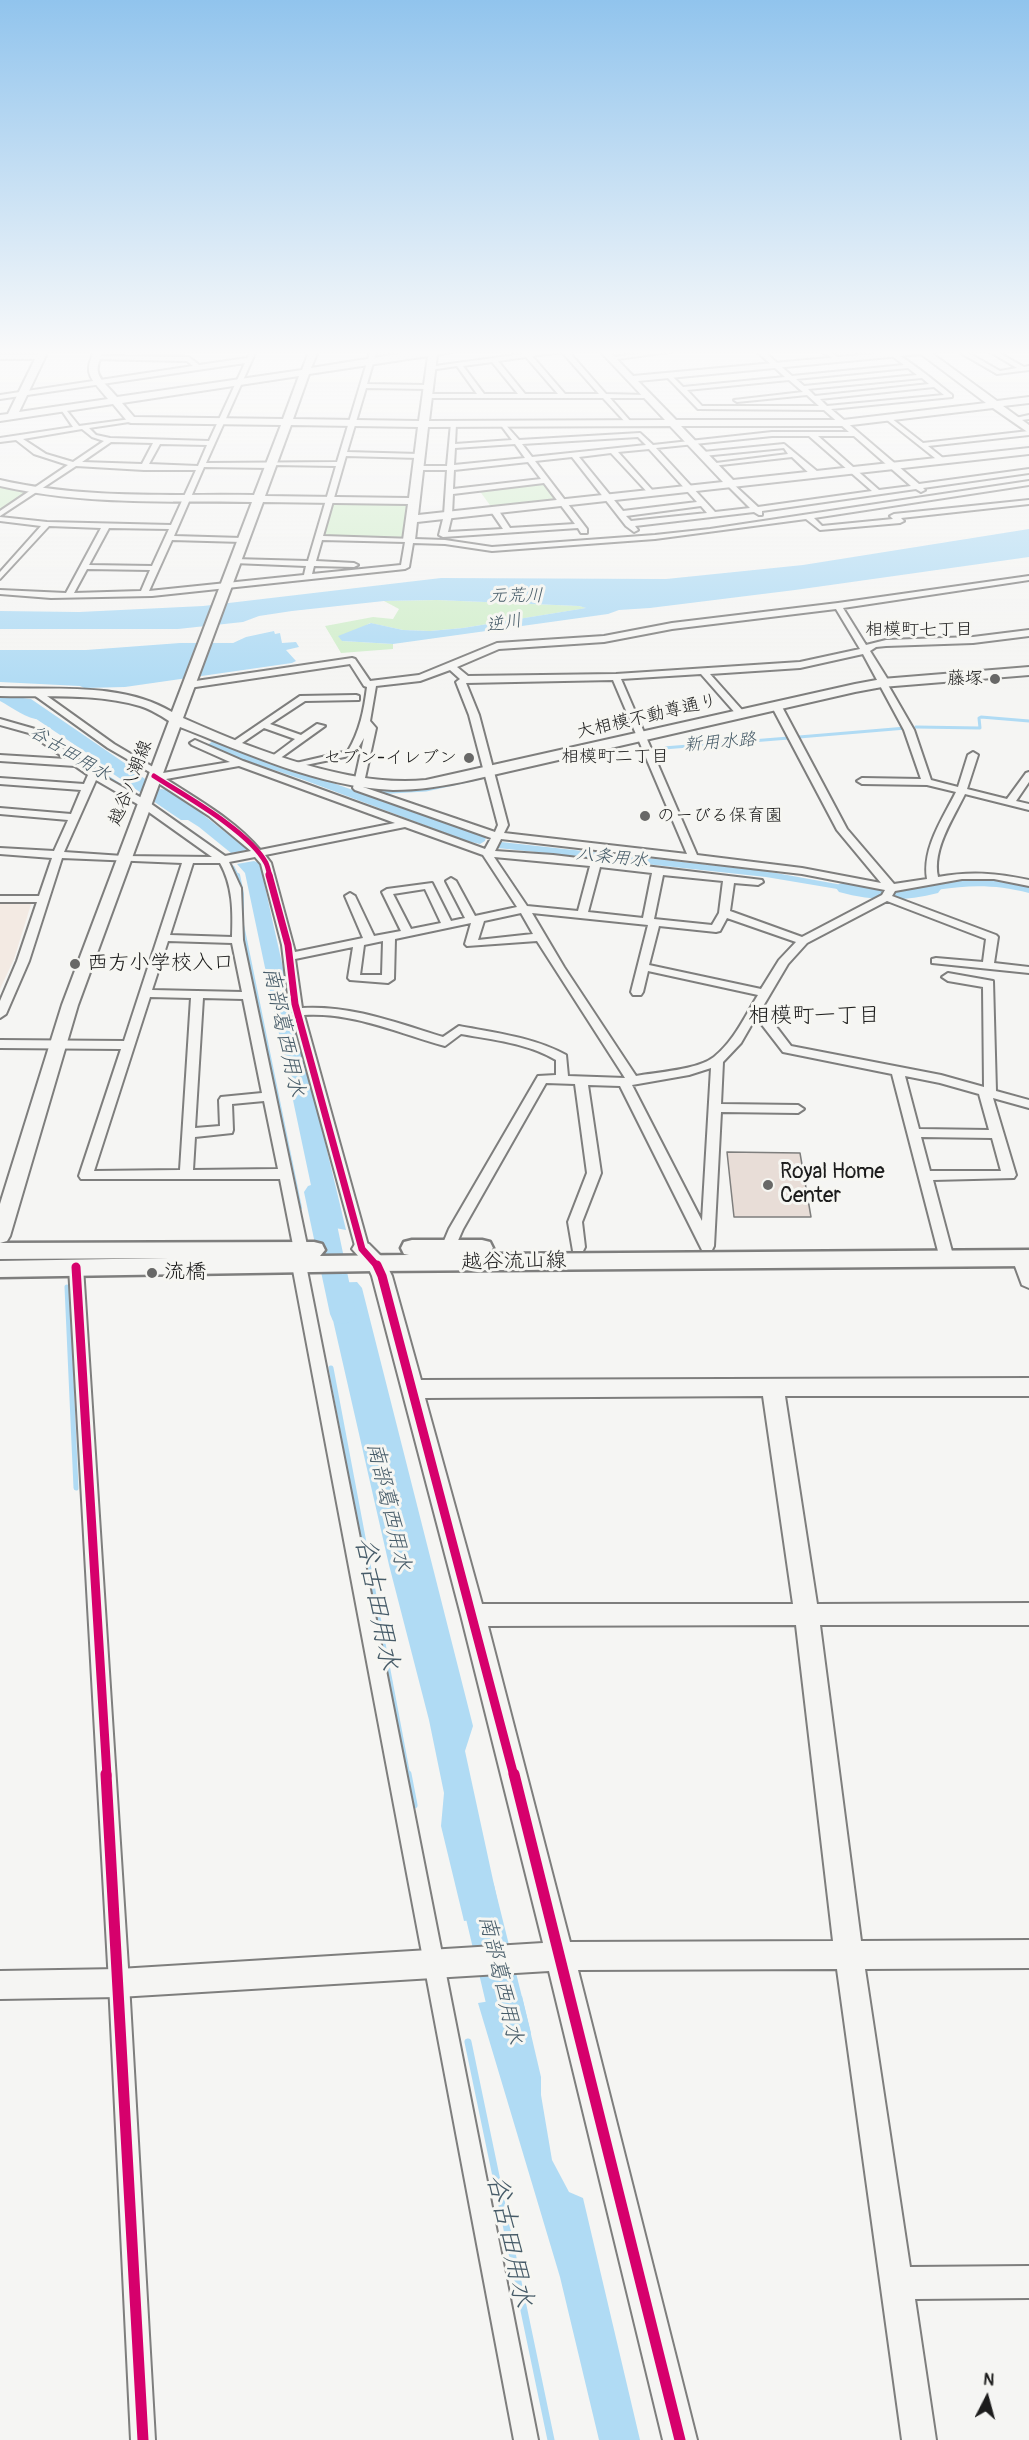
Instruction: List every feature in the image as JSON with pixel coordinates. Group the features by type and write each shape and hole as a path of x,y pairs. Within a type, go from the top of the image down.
{"main road":[{"name":"越谷流山線","path":"369,1256 448,1248 707,1246 1027,1253"},
{"name":"越谷流山線","path":"0,1251 300,1257 945,1252"},
{"name":"越谷流山線","path":"0,1269 76,1268 300,1257"}],"street":[{"path":"71,463 144,468 340,464 307,577"},
{"path":"144,468 147,463"},
{"path":"144,593 202,463"},
{"path":"0,592 69,595 225,589 354,571 405,567 418,463"},
{"path":"451,463 448,515 443,535 580,526"},
{"path":"417,468 451,468 502,463"},
{"path":"532,463 593,542"},
{"path":"580,463 641,538"},
{"path":"623,463 650,493"},
{"path":"664,463 713,515"},
{"path":"712,464 722,463"},
{"path":"803,463 815,474"},
{"path":"845,463 877,492"},
{"path":"889,463 930,497"},
{"path":"411,519 918,463"},
{"path":"0,517 75,464"},
{"name":"越谷八潮線","path":"0,1236 57,1043 143,803 189,687 271,464"},
{"path":"712,464 768,522"},
{"path":"629,524 756,510 1029,471"},
{"path":"450,492 546,481"},
{"path":"318,538 445,542 480,549 531,547 641,538 768,522 1029,483"},
{"path":"0,484 35,491 88,496 413,501"},
{"path":"916,499 931,512"},
{"path":"808,516 820,528 900,521 894,516 1029,502"},
{"path":"621,513 703,504"},
{"path":"494,510 508,531"},
{"path":"0,517 47,524 173,527"},
{"path":"0,577 47,524"},
{"path":"69,595 106,526"},
{"path":"525,530 531,547"},
{"path":"168,538 242,540"},
{"path":"234,561 354,564 354,571"},
{"path":"85,567 155,568"},
{"path":"0,692 111,698 144,703 166,701 189,687 352,661 367,684 372,684 383,680 420,678 452,667 484,650 497,646 604,639 681,625 838,606 1029,578"},
{"path":"838,606 901,709 912,733 927,782"},
{"path":"707,1246 629,1081 524,909 488,856 500,836 503,825 474,715 461,682 466,679 616,676 800,665 864,651 873,645 886,643 973,640 1029,633"},
{"path":"452,667 466,679"},
{"path":"704,672 740,714"},
{"name":"大相模不動尊通り","path":"144,703 217,736 299,765 358,782 417,785 488,772 776,705 884,683 1029,672"},
{"path":"616,676 693,858"},
{"path":"299,765 351,753 364,731 364,720 372,684"},
{"path":"37,693 213,814 260,854 266,863 288,945 295,1004 369,1256 382,1276 473,1615 680,2440"},
{"path":"236,743 303,698 356,698"},
{"path":"776,705 842,830 889,892"},
{"path":"364,720 371,728 358,788 487,834 802,871 889,892 992,938 988,966"},
{"path":"0,723 32,731 77,764 143,803 223,860 231,873 238,894 237,940 286,1174 300,1257 438,1964 525,2440"},
{"path":"263,725 302,738"},
{"path":"276,757 320,726"},
{"path":"165,748 177,740 192,735 217,736"},
{"path":"195,743 240,763 407,824 489,851 758,882"},
{"path":"933,880 930,872 944,825 961,790 973,755"},
{"path":"0,758 77,764"},
{"path":"155,775 240,763"},
{"path":"0,1014 23,961 58,855 93,774"},
{"path":"1011,802 1029,775"},
{"path":"0,781 87,787"},
{"path":"862,781 927,782 1029,807"},
{"path":"0,811 74,817"},
{"path":"1,852 123,859 223,860 407,824"},
{"path":"188,861 86,1176 286,1174"},
{"path":"582,915 596,864"},
{"path":"637,992 644,967 658,871"},
{"path":"448,1248 456,1229 542,1079 629,1081 689,1071 717,1061 737,1040 757,1010 764,993 783,962 803,941 889,892 933,880 962,876 994,876 1029,883"},
{"path":"289,957 524,909 716,929 724,914 729,879"},
{"path":"451,881 476,919 471,944 540,938"},
{"path":"408,933 387,892 428,885 448,925"},
{"path":"350,896 364,942 354,978 388,979 389,937"},
{"path":"0,898 43,898"},
{"path":"724,914 803,941"},
{"path":"163,938 237,940"},
{"path":"936,961 1029,970"},
{"path":"644,967 764,993"},
{"path":"924,1176 1009,1175 988,1093 989,984 948,977"},
{"path":"145,993 248,996"},
{"path":"186,1176 196,994"},
{"path":"298,1012 309,1010 338,1012 445,1042 459,1030 529,1044 549,1050 562,1058 562,1079"},
{"path":"757,1010 787,1049 797,1053 941,1079 1029,1104"},
{"path":"0,1044 128,1044"},
{"path":"707,1246 717,1061"},
{"path":"897,1070 945,1252"},
{"path":"578,1247 575,1222 594,1173 582,1081"},
{"path":"189,1133 227,1130 225,1100 270,1096"},
{"path":"715,1108 798,1109"},
{"path":"913,1133 997,1134"},
{"path":"1027,1253 1029,1280"},
{"path":"76,1268 143,2440"},
{"path":"412,1389 1029,1387"},
{"path":"773,1388 807,1616 849,1954 919,2440"},
{"path":"473,1615 1029,1614"},
{"path":"0,1985 118,1983 560,1956 1029,1954"},
{"path":"896,2283 1029,2282"}],"shaded area":[{"path":"32,901 14,959 0,989 0,902"}],"green space":[{"path":"544,484 557,501 492,508 479,490"},
{"path":"0,487 26,492 27,494 0,512"},
{"path":"331,503 407,504 403,537 322,536"},
{"path":"437,600 587,608 463,628 430,631 403,630 370,623 342,641 393,644 393,649 341,653 325,626 373,617 393,619 399,609 384,601"}],"water":[{"path":"1029,529 1029,557 795,590 619,610 608,614 393,644 342,641 338,636 371,623 403,630 430,631 463,628 586,608 437,600 384,601 292,611 259,616 243,622 178,629 0,629 0,611 79,612 203,606 441,578 666,579 803,565"},
{"path":"274,631 275,634 280,633 282,643 296,642 299,647 286,650 296,661 125,687 84,688 0,682 0,650 86,650 180,643 233,643 246,637"},
{"path":"10,698 31,699 142,775 136,786 11,702"},
{"path":"214,740 333,780 333,783 486,837 485,841 480,844 467,841 304,780 205,747"},
{"path":"161,789 167,790 201,813 248,850 231,853 199,827 158,801"},
{"path":"501,842 765,871 881,892 879,896 766,877 498,848"},
{"path":"254,861 259,863 262,872 346,1230 319,1225 315,1216 316,1209 245,873 237,864"},
{"path":"967,878 1000,880 1029,886 1029,893 979,886 947,888 897,897 898,892 912,890 915,886"},
{"path":"357,1282 362,1288 473,1726 465,1751 501,1917 464,1921 441,1826 444,1793 429,1720 389,1565 327,1294 328,1283"},
{"path":"522,1996 541,2077 541,2095 552,2160 569,2192 583,2198 640,2440 599,2440 560,2277 478,2003"}],"building":[{"name":"Royal Home Center","path":"727,1152 800,1153 811,1217 734,1217"}],"waterway":[{"name":"南部葛西用水","path":"0,694 39,715"},
{"name":"新用水路","path":"916,727 980,728 979,718 981,717 1029,721"},
{"name":"谷古田用水","path":"31,728 128,790"},
{"name":"新用水路","path":"799,737 906,728"},
{"name":"新用水路","path":"651,749 789,738"},
{"name":"新用水路","path":"588,754 618,752"},
{"name":"新用水路","path":"497,774 557,760"},
{"name":"南部葛西用水","path":"109,763 188,816"},
{"name":"新用水路","path":"375,793 426,790 481,778"},
{"name":"谷古田用水","path":"158,809 224,855"},
{"name":"谷古田用水","path":"233,867 238,877"},
{"name":"谷古田用水","path":"238,875 242,894 242,925 300,1208"},
{"name":"八条用水","path":"846,888 888,894 931,889"},
{"name":"南部葛西用水","path":"317,1192 343,1314"},
{"path":"67,1287 76,1488"},
{"name":"谷古田用水","path":"331,1368 408,1776"},
{"name":"谷古田用水","path":"408,1774 414,1805"},
{"name":"南部葛西用水","path":"476,1885 512,2033"},
{"name":"谷古田用水","path":"468,2042 551,2440"}],"cycle path":[{"path":"154,776 213,814 248,842 266,863 288,945 295,1004 362,1249 376,1263 382,1276 473,1615 680,2440"},
{"path":"76,1267 119,1983 143,2440"}],"place":[{"name":"藤塚","path":"995,679"},
{"name":"セブン-イレブン","path":"469,758"},
{"name":"のーびる保育園","path":"645,816"},
{"name":"西方小学校入口","path":"75,964"},
{"name":"Royal Home Center","path":"768,1185"},
{"name":"流橋","path":"152,1273"}],"district":[{"name":"相模町七丁目","path":"919,630"},
{"name":"相模町二丁目","path":"615,757"},
{"name":"相模町一丁目","path":"814,1016"}],"water label":[{"name":"元荒川","path":"516,596"},
{"name":"逆川","path":"504,624"}]}
